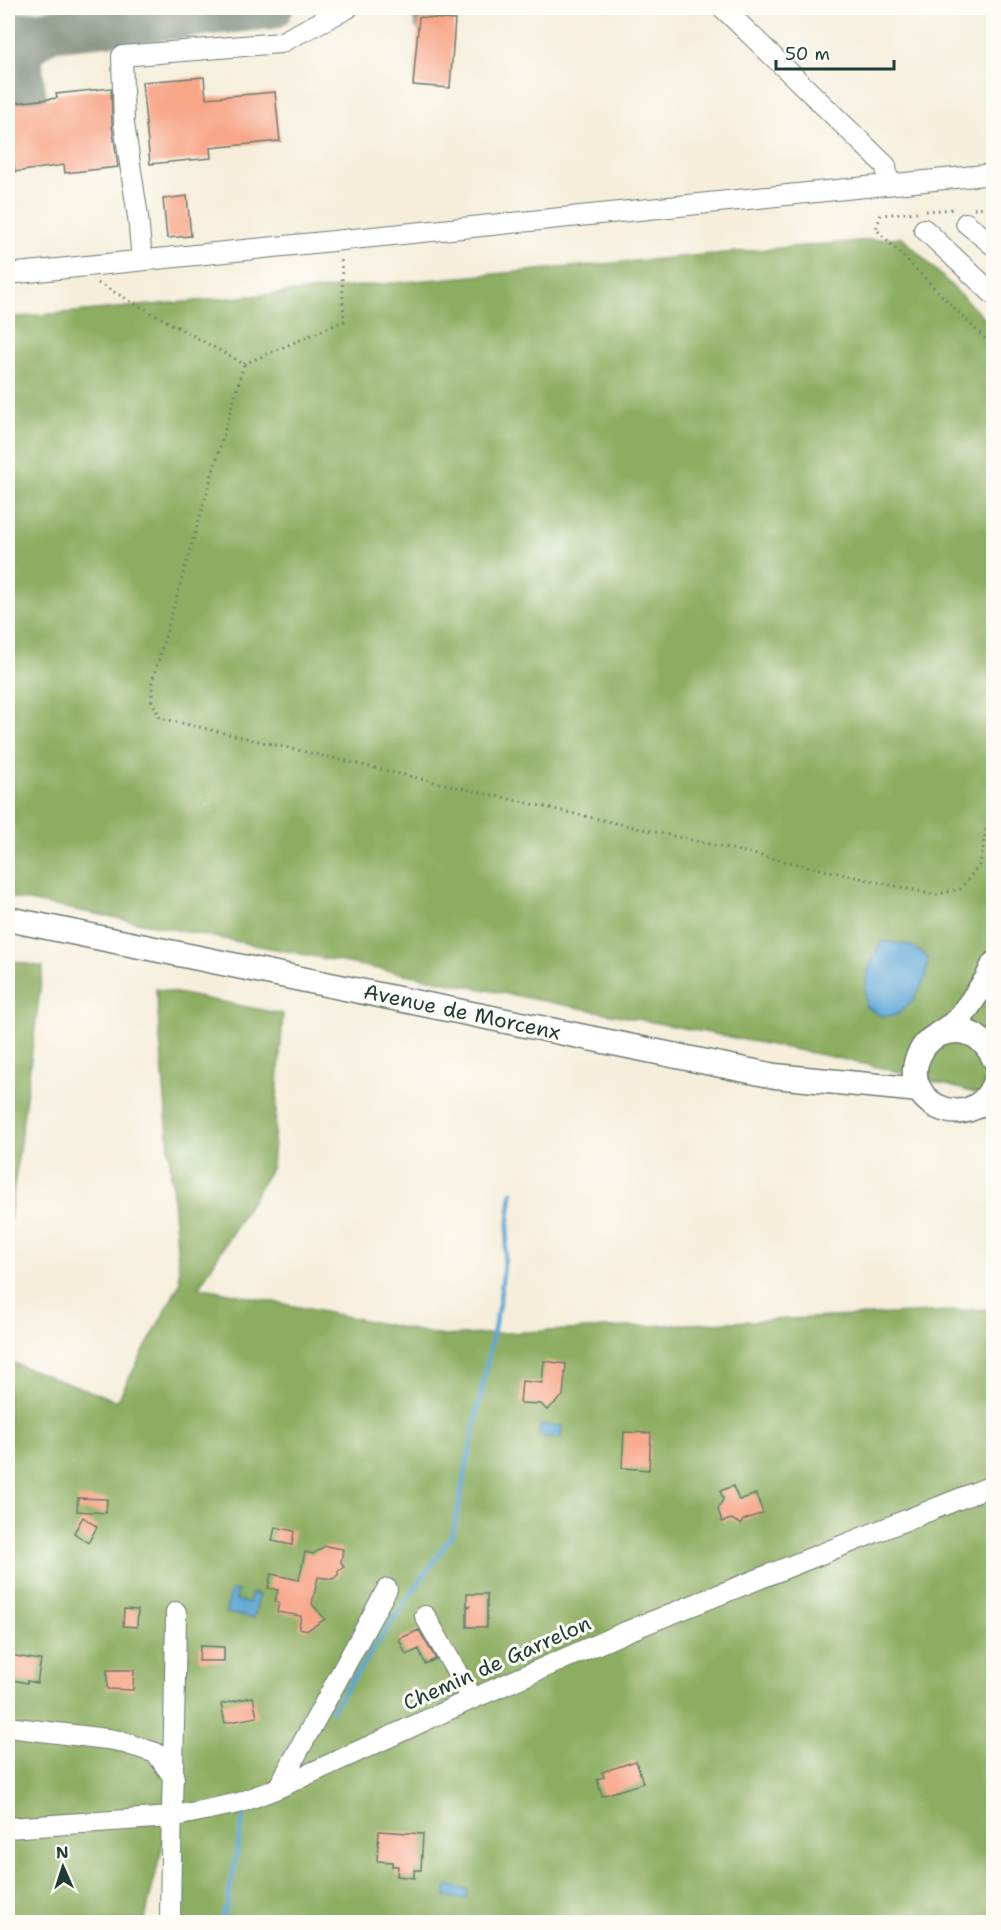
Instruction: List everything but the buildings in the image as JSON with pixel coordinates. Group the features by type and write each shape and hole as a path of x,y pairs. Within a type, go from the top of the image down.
{"main road":[{"name":"Avenue de Morcenx","path":"8,919 775,1076 838,1084 920,1090"},
{"path":"990,972 958,1021 926,1044 915,1066 915,1078 927,1100 938,1108 950,1111 963,1111 975,1107 991,1095"},
{"path":"988,1050 981,1020 990,972"},
{"path":"935,1036 947,1031 960,1031 973,1035 988,1050"},
{"path":"838,1084 915,1066"}],"street":[{"path":"142,260 124,124 122,56 280,43 348,8"},
{"path":"723,8 886,166 888,185"},
{"path":"8,274 993,174"},
{"path":"966,223 993,246"},
{"path":"924,229 993,295"},
{"name":"Chemin de Garrelon","path":"8,1828 171,1817 239,1803 278,1788 623,1633 993,1485"},
{"path":"278,1788 387,1589"},
{"path":"170,1923 176,1612"},
{"path":"425,1616 472,1699"},
{"path":"8,1727 115,1740 156,1753 174,1778"}],"path":[{"path":"244,364 344,321 340,240"},
{"path":"70,267 244,364"},
{"path":"244,364 152,682 152,701 160,718 935,895 960,889 980,864 993,785"}],"green space":[{"path":"902,237 993,327 993,1098 908,1074 833,1057 8,897 8,318"},
{"path":"8,960 43,967 8,1233"},
{"path":"156,989 283,1014 272,1167 199,1287 443,1336 993,1309 993,1922 177,1922 177,1786 144,1922 8,1922 8,1361 117,1401 180,1283"}],"water":[{"path":"882,941 910,945 928,957 926,977 914,999 897,1015 881,1016 866,1007 865,988 868,972"},
{"path":"540,1425 562,1426 561,1438 539,1436"},
{"path":"231,1590 238,1591 236,1600 249,1603 252,1593 259,1595 254,1618 226,1613"},
{"path":"447,1886 468,1889 467,1899 446,1897"}],"waterway":[{"path":"331,1711 453,1533 500,1299 512,1193"},
{"path":"219,1922 227,1906 244,1812 248,1809"}],"taxiway":[{"path":"8,35 272,8"},
{"path":"434,18 435,8"},
{"path":"26,101 22,66 25,50 40,36 53,30"}]}
